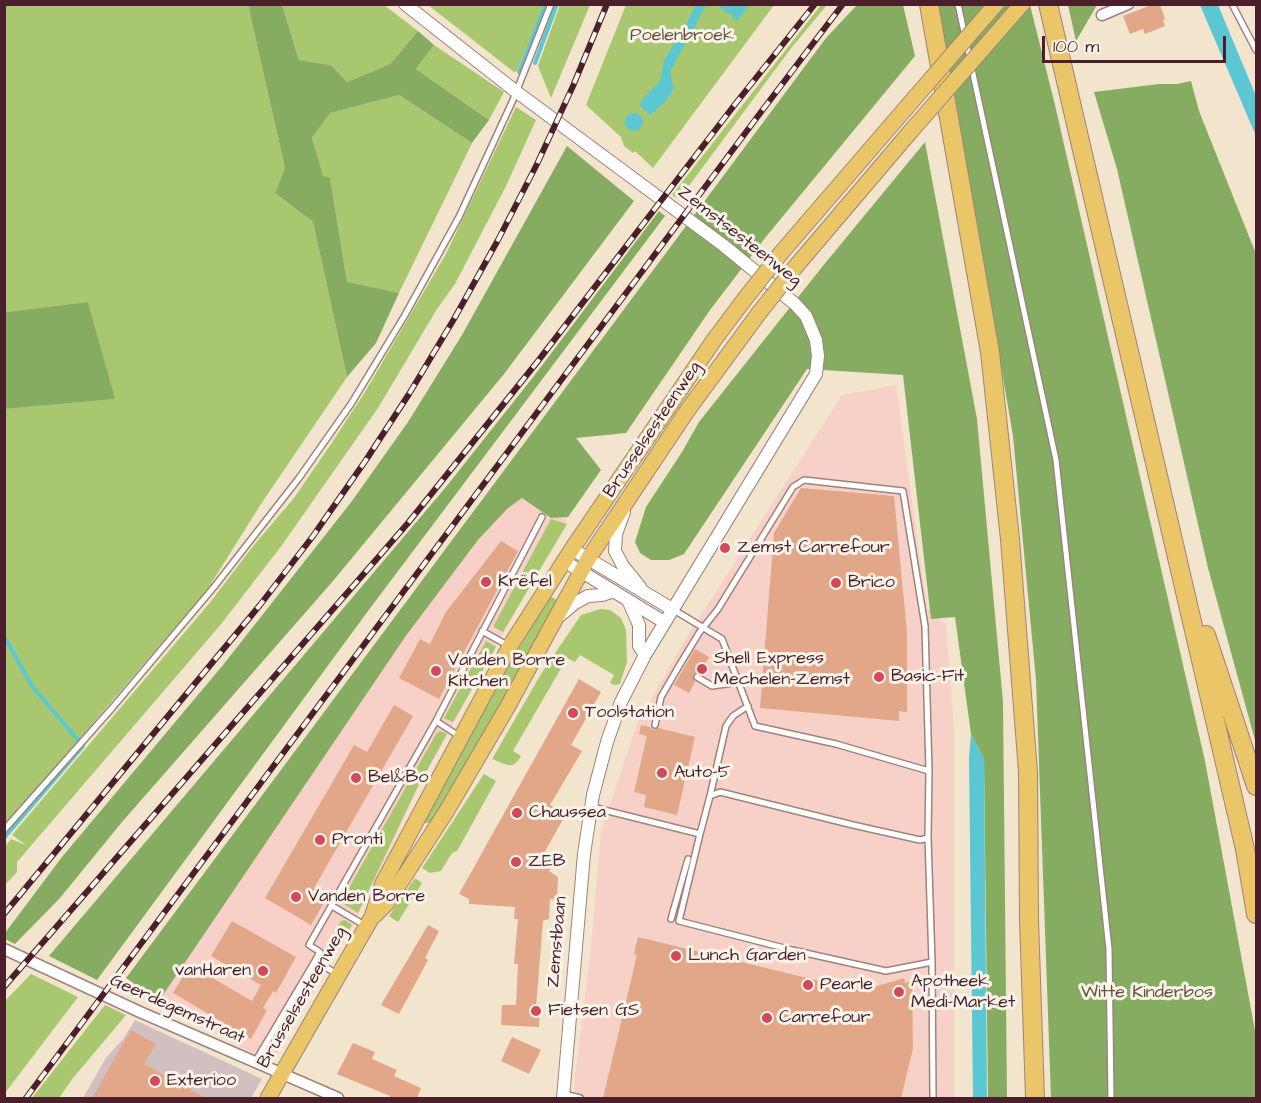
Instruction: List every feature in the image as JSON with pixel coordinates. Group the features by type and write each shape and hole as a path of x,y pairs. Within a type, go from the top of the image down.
{"highway":[{"path":"929,4 990,352 1010,539 1028,772 1029,920 1035,1098"},
{"path":"1048,4 1245,849 1257,914"},
{"path":"1171,532 1257,786"}],"main road":[{"name":"Brusselsesteenweg","path":"370,922 383,883 510,646 568,555 714,340 781,253 996,4"},
{"name":"Brusselsesteenweg","path":"268,1098 370,922 387,903 446,812 585,565 687,411 796,265 1022,4"}],"street":[{"name":"Zemstsesteenweg","path":"405,4 517,92 708,233 789,299 806,316 816,340 818,356 816,374 689,582"},
{"path":"1102,15 1128,4"},
{"path":"628,502 616,534 615,551 623,566 645,593"},
{"path":"568,555 672,609"},
{"path":"585,565 614,591 664,622"},
{"name":"Zemstbaan","path":"563,1096 584,854 591,807 621,702 645,655 689,582"},
{"path":"557,618 575,603 588,596 614,591"},
{"path":"627,599 639,625 639,646 645,655"},
{"name":"Geerdegemstraat","path":"4,949 338,1098"}],"lane":[{"path":"4,830 193,614 327,440 379,360 459,217 517,92 551,4"},
{"path":"958,4 1056,460 1109,949 1111,1098"},
{"path":"1232,4 1255,42 1257,50"},
{"path":"655,725 661,697 793,487 804,480 903,491 925,626 933,1098"},
{"path":"255,1062 320,952 309,945 436,721 542,518"},
{"path":"672,609 722,639 755,726 836,744 929,771"},
{"path":"482,631 510,646"},
{"path":"698,677 712,686 740,682"},
{"path":"748,706 733,716 726,726 679,921 886,971 932,962"},
{"path":"436,721 460,736"},
{"path":"710,796 720,792 863,828 920,840 928,838"},
{"path":"591,807 700,834"},
{"path":"671,919 688,859"},
{"path":"332,906 370,922"},
{"path":"315,961 339,975"},
{"path":"563,1096 580,1098"}],"shaded area":[{"path":"896,385 927,608 946,624 954,729 954,1098 574,1098 601,832 637,723 690,632 842,395"},
{"path":"522,498 551,518 568,517 419,786 352,927 272,1062 245,1050 159,1001 405,636 478,540 507,509"},
{"path":"135,1020 262,1079 251,1098 83,1098 106,1058 123,1039"}],"green space":[{"path":"5,5 248,5 285,168 275,193 313,222 347,377 261,504 207,590 5,826 4,409 114,399 88,302 5,312"},
{"path":"248,5 282,5 299,60 331,65 347,82 390,64 418,31 434,45 416,69 489,120 472,143 399,95 330,113 312,138 323,176 330,178 347,282 399,293 376,343 347,377 313,222 275,193 285,168"},
{"path":"282,5 384,5 418,31 390,64 347,82 331,65 299,60"},
{"path":"428,5 544,5 517,71 514,72"},
{"path":"560,5 590,5 551,98 538,66"},
{"name":"Poelenbroek","path":"626,5 774,5 653,168 635,151 633,153 624,146 621,137 586,105"},
{"path":"821,5 827,5 792,47 679,199 672,195"},
{"path":"857,5 903,5 915,56 765,238 710,310 626,433 576,438 601,470 568,517 551,518 522,498 507,509 478,540 405,637 159,1001 126,978 826,38"},
{"name":"Witte Kinderbos","path":"937,5 1030,5 1055,105 1205,761 1256,1036 1256,1098 1051,1098 1036,680 1013,436"},
{"path":"1068,5 1097,5 1076,41"},
{"path":"434,45 504,92 489,120 416,69"},
{"path":"1191,81 1199,111 1256,254 1256,744 1208,568 1117,169 1094,92"},
{"path":"399,95 472,143 399,293 347,283 330,179 323,177 312,138 329,113"},
{"path":"516,107 536,120 506,186 455,284 437,309 378,408 282,545 222,623 17,862 17,872 5,885 5,847 11,839 26,845 12,835 208,605 294,498 331,444 365,392 446,254"},
{"path":"925,142 977,419 1003,702 1007,1098 988,1098 984,759 971,734 955,617 931,619 903,375 807,369 684,554 669,560 651,560 640,553 635,542 646,507 699,422"},
{"path":"567,146 634,201 504,374 333,581 122,822 60,898 15,944 5,939 5,933 62,857 223,665 352,501 408,422 462,335"},
{"path":"659,211 665,216 368,611 97,980 49,956 446,487 534,376"},
{"path":"88,302 115,399 5,409 5,312"},
{"path":"551,519 567,524 503,632 494,625"},
{"path":"549,595 560,602 452,788 430,823 425,823 461,750"},
{"path":"600,609 610,610 621,618 626,630 627,662 620,684 610,683 614,675 580,655 575,662 567,658 513,751 521,756 518,761 513,765 507,765 492,759 541,674 581,615"},
{"path":"486,641 496,647 453,722 444,718"},
{"path":"440,731 447,734 418,786 358,913 344,904 342,900 436,734"},
{"path":"484,774 496,781 457,851 452,853 441,871 430,873 422,868"},
{"path":"415,878 422,883 398,922 389,916"},
{"path":"345,920 352,925 334,955 325,950 341,921"},
{"path":"31,974 78,997 5,1093 5,1001"},
{"path":"105,1005 126,1015 59,1098 32,1098"}],"water":[{"path":"721,4 749,5 738,20 733,19 732,15 721,9"},
{"path":"696,5 706,5 670,72 674,88 666,101 650,115 640,106 641,101 660,81 664,60"},
{"path":"1200,5 1218,5 1256,96 1256,136"},
{"path":"630,113 638,113 643,118 641,129 630,131 625,126 625,118"},
{"path":"971,734 984,759 987,1098 973,1098 969,758"}],"building":[{"path":"1154,4 1160,4 1165,26 1145,34 1143,29 1130,34 1123,16"},
{"name":"Brico","path":"801,488 894,496 907,633 907,712 899,711 899,721 760,708 774,533"},
{"name":"Krëfel","path":"501,541 518,551 439,699 399,678 420,639 430,644 446,612"},
{"path":"695,649 709,657 700,673 693,675 695,682 689,693 674,685"},
{"path":"579,679 601,692 571,745 582,751 550,805 566,814 544,853 556,860 549,871 558,877 557,900 550,899 549,919 543,921 536,1007 540,1007 539,1027 501,1025 502,1005 516,1005 518,964 514,964 518,919 514,919 515,907 469,904 469,899 459,894"},
{"path":"394,705 413,716 314,888 328,896 311,925 265,898 354,745 367,752"},
{"name":"Auto-5","path":"641,725 653,730 658,728 695,737 677,815 644,807 646,795 634,792 647,736 639,734"},
{"path":"232,921 296,957 276,993 273,991 263,1008 267,1010 251,1039 173,993 190,965 252,1001 261,985 211,956"},
{"path":"428,925 439,931 425,958 428,960 399,1014 381,1005"},
{"name":"Carrefour","path":"638,937 861,991 904,978 905,983 912,981 913,1049 901,1098 603,1098 637,955 634,954"},
{"path":"131,1030 156,1044 144,1064 206,1098 92,1098"},
{"path":"512,1037 541,1050 529,1074 501,1061"},
{"path":"353,1043 375,1052 372,1059 397,1070 394,1076 421,1088 417,1098 389,1098 390,1096 337,1074"}],"waterway":[{"path":"519,72 546,4"},
{"path":"535,63 557,4"},
{"path":"4,636 32,686 83,746 4,838"}],"railway":[{"path":"4,914 260,605 313,536 366,460 409,394 498,240 537,164 607,4"},
{"path":"4,987 408,523 538,361 815,4"},
{"path":"26,1098 843,4"}],"place":[{"name":"Zemst Carrefour","path":"725,548"},
{"name":"Krëfel","path":"486,582"},
{"name":"Brico","path":"836,583"},
{"name":"Shell Express Mechelen-Zemst","path":"702,669"},
{"name":"Vanden Borre Kitchen","path":"436,671"},
{"name":"Basic-Fit","path":"879,677"},
{"name":"Toolstation","path":"573,713"},
{"name":"Auto-5","path":"662,773"},
{"name":"Bel&Bo","path":"356,778"},
{"name":"Chaussea","path":"517,813"},
{"name":"Pronti","path":"320,840"},
{"name":"ZEB","path":"516,862"},
{"name":"Vanden Borre","path":"296,897"},
{"name":"Lunch Garden","path":"676,956"},
{"name":"vanHaren","path":"263,971"},
{"name":"Pearle","path":"808,985"},
{"name":"Apotheek Medi-Market","path":"899,992"},
{"name":"Fietsen GS","path":"536,1011"},
{"name":"Carrefour","path":"767,1018"},
{"name":"Exterioo","path":"155,1081"}]}
